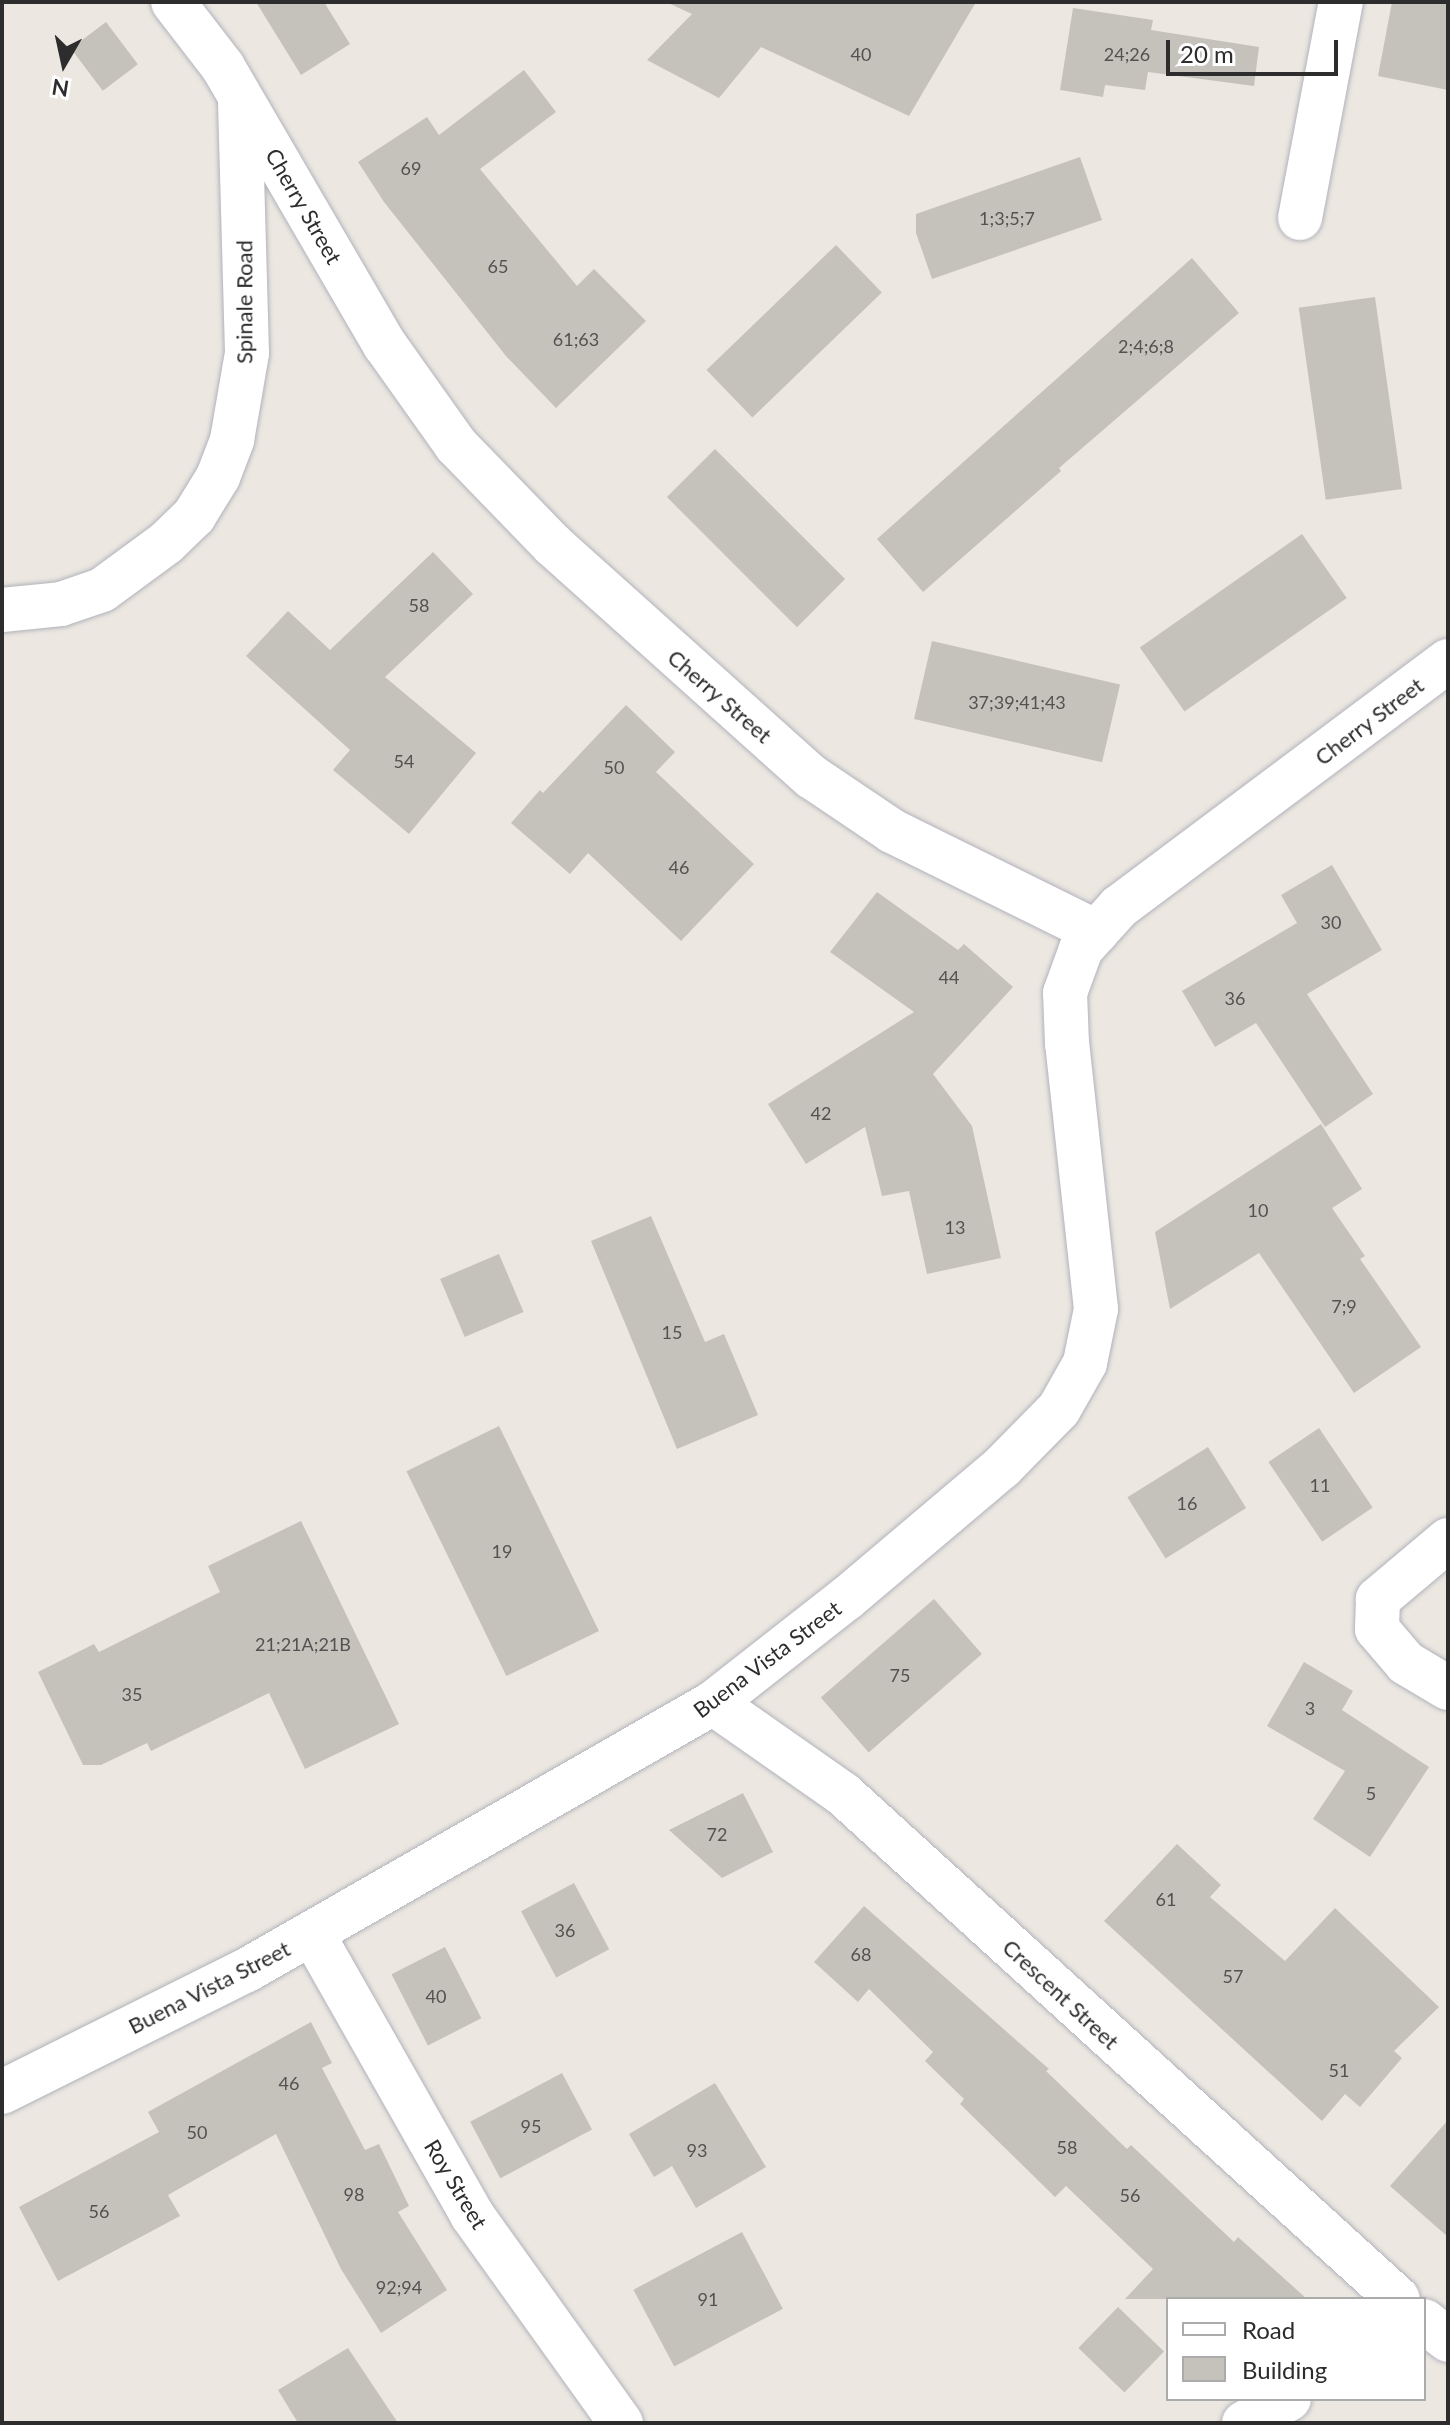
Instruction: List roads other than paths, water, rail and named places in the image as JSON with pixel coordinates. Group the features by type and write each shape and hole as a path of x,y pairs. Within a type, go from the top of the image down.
{"street":[{"name":"Cherry Street","path":"173,2 223,67 385,345 456,445 553,545 812,777 906,838 1096,932 1119,907 1446,667"},
{"path":"1300,218 1341,2"},
{"name":"Spinale Road","path":"2,610 61,604 102,590 166,543 194,516 218,477 232,440 247,353 240,96"},
{"name":"Buena Vista Street","path":"2,2092 247,1970 713,1703 847,1598 1002,1467 1059,1409 1085,1363 1096,1309 1067,1044 1065,993 1081,949 1096,932"},
{"path":"1448,1540 1378,1599 1377,1629 1406,1663 1448,1688"},
{"name":"Crescent Street","path":"713,1703 843,1794 1398,2297"},
{"name":"Roy Street","path":"312,1933 472,2215 621,2423"},
{"path":"1244,2423 1285,2401"}]}
